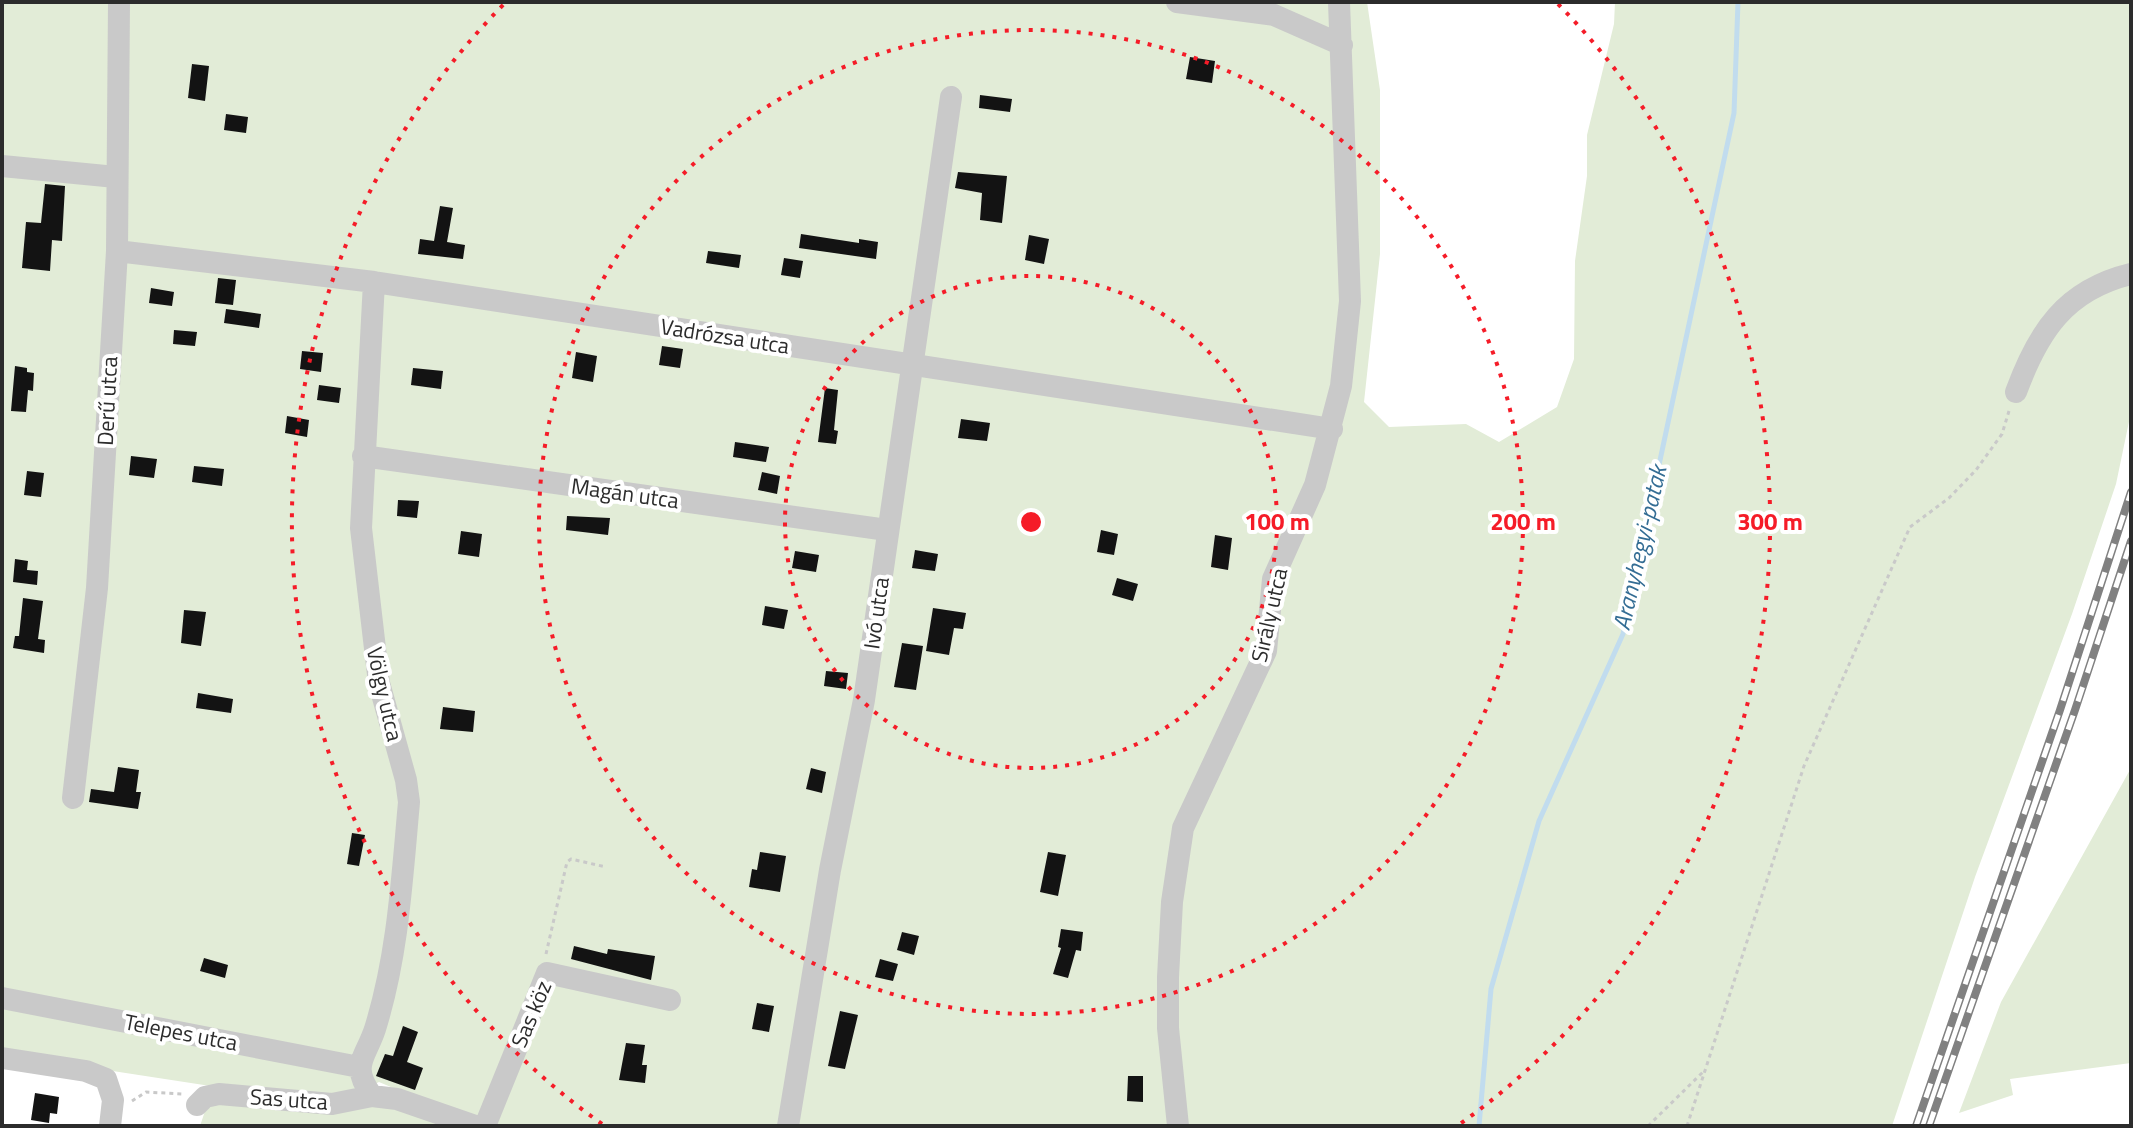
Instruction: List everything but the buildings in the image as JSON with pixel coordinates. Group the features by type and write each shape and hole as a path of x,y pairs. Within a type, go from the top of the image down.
{"street":[{"name":"Derű utca","path":"73,798 97,588 117,251 119,2"},
{"path":"1177,2 1274,15 1342,45"},
{"name":"Sirály utca","path":"1178,1126 1168,1028 1168,977 1172,902 1183,828 1266,651 1273,579 1315,485 1341,386 1350,301 1339,2"},
{"name":"Ivó utca","path":"788,1126 830,870 864,700 951,97"},
{"path":"2,166 116,177"},
{"name":"Vadrózsa utca","path":"117,251 374,282 1332,429"},
{"path":"2016,392 2030,353 2053,320 2081,293 2095,285 2131,274"},
{"name":"Völgy utca","path":"359,1067 383,1004 393,960 409,802 406,780 379,683 361,528 374,282"},
{"name":"Magán utca","path":"363,456 887,530"},
{"name":"Sas köz","path":"485,1126 547,973 670,1000"},
{"name":"Telepes utca","path":"2,998 359,1067"},
{"path":"2,1058 86,1071 106,1079 113,1100 110,1123"},
{"path":"359,1067 359,1077 372,1096"},
{"name":"Sas utca","path":"190,1099 219,1094 332,1104 372,1096 397,1099 475,1126"}],"path":[{"path":"1687,1126 1804,766 1910,527 1949,498 1976,470 2002,434 2016,392"},
{"path":"547,973 544,966 567,862 571,859 606,867"},
{"path":"1648,1126 1706,1068"},
{"path":"110,1123 123,1119 131,1101 146,1092 190,1099"}],"green space":[{"path":"2,2 1367,2 1380,90 1380,254 1364,402 1389,427 1466,424 1499,442 1557,407 1574,359 1575,261 1587,176 1587,135 1614,24 1615,2 2131,2 2131,412 2116,484 2072,614 1975,877 1892,1126 483,1126 379,1082 348,1097 269,1095 2,1054"},
{"path":"2131,768 2131,1063 2010,1079 2013,1095 1959,1113 2001,1002"},
{"path":"214,1102 389,1102 466,1126 200,1126 205,1111"}],"waterway":[{"name":"Aranyhegyi-patak","path":"1479,1126 1491,989 1539,821 1623,634 1734,113 1738,2"}],"railway":[{"path":"1916,1126 2060,710 2131,492"},
{"path":"1929,1126 2131,541"}]}
